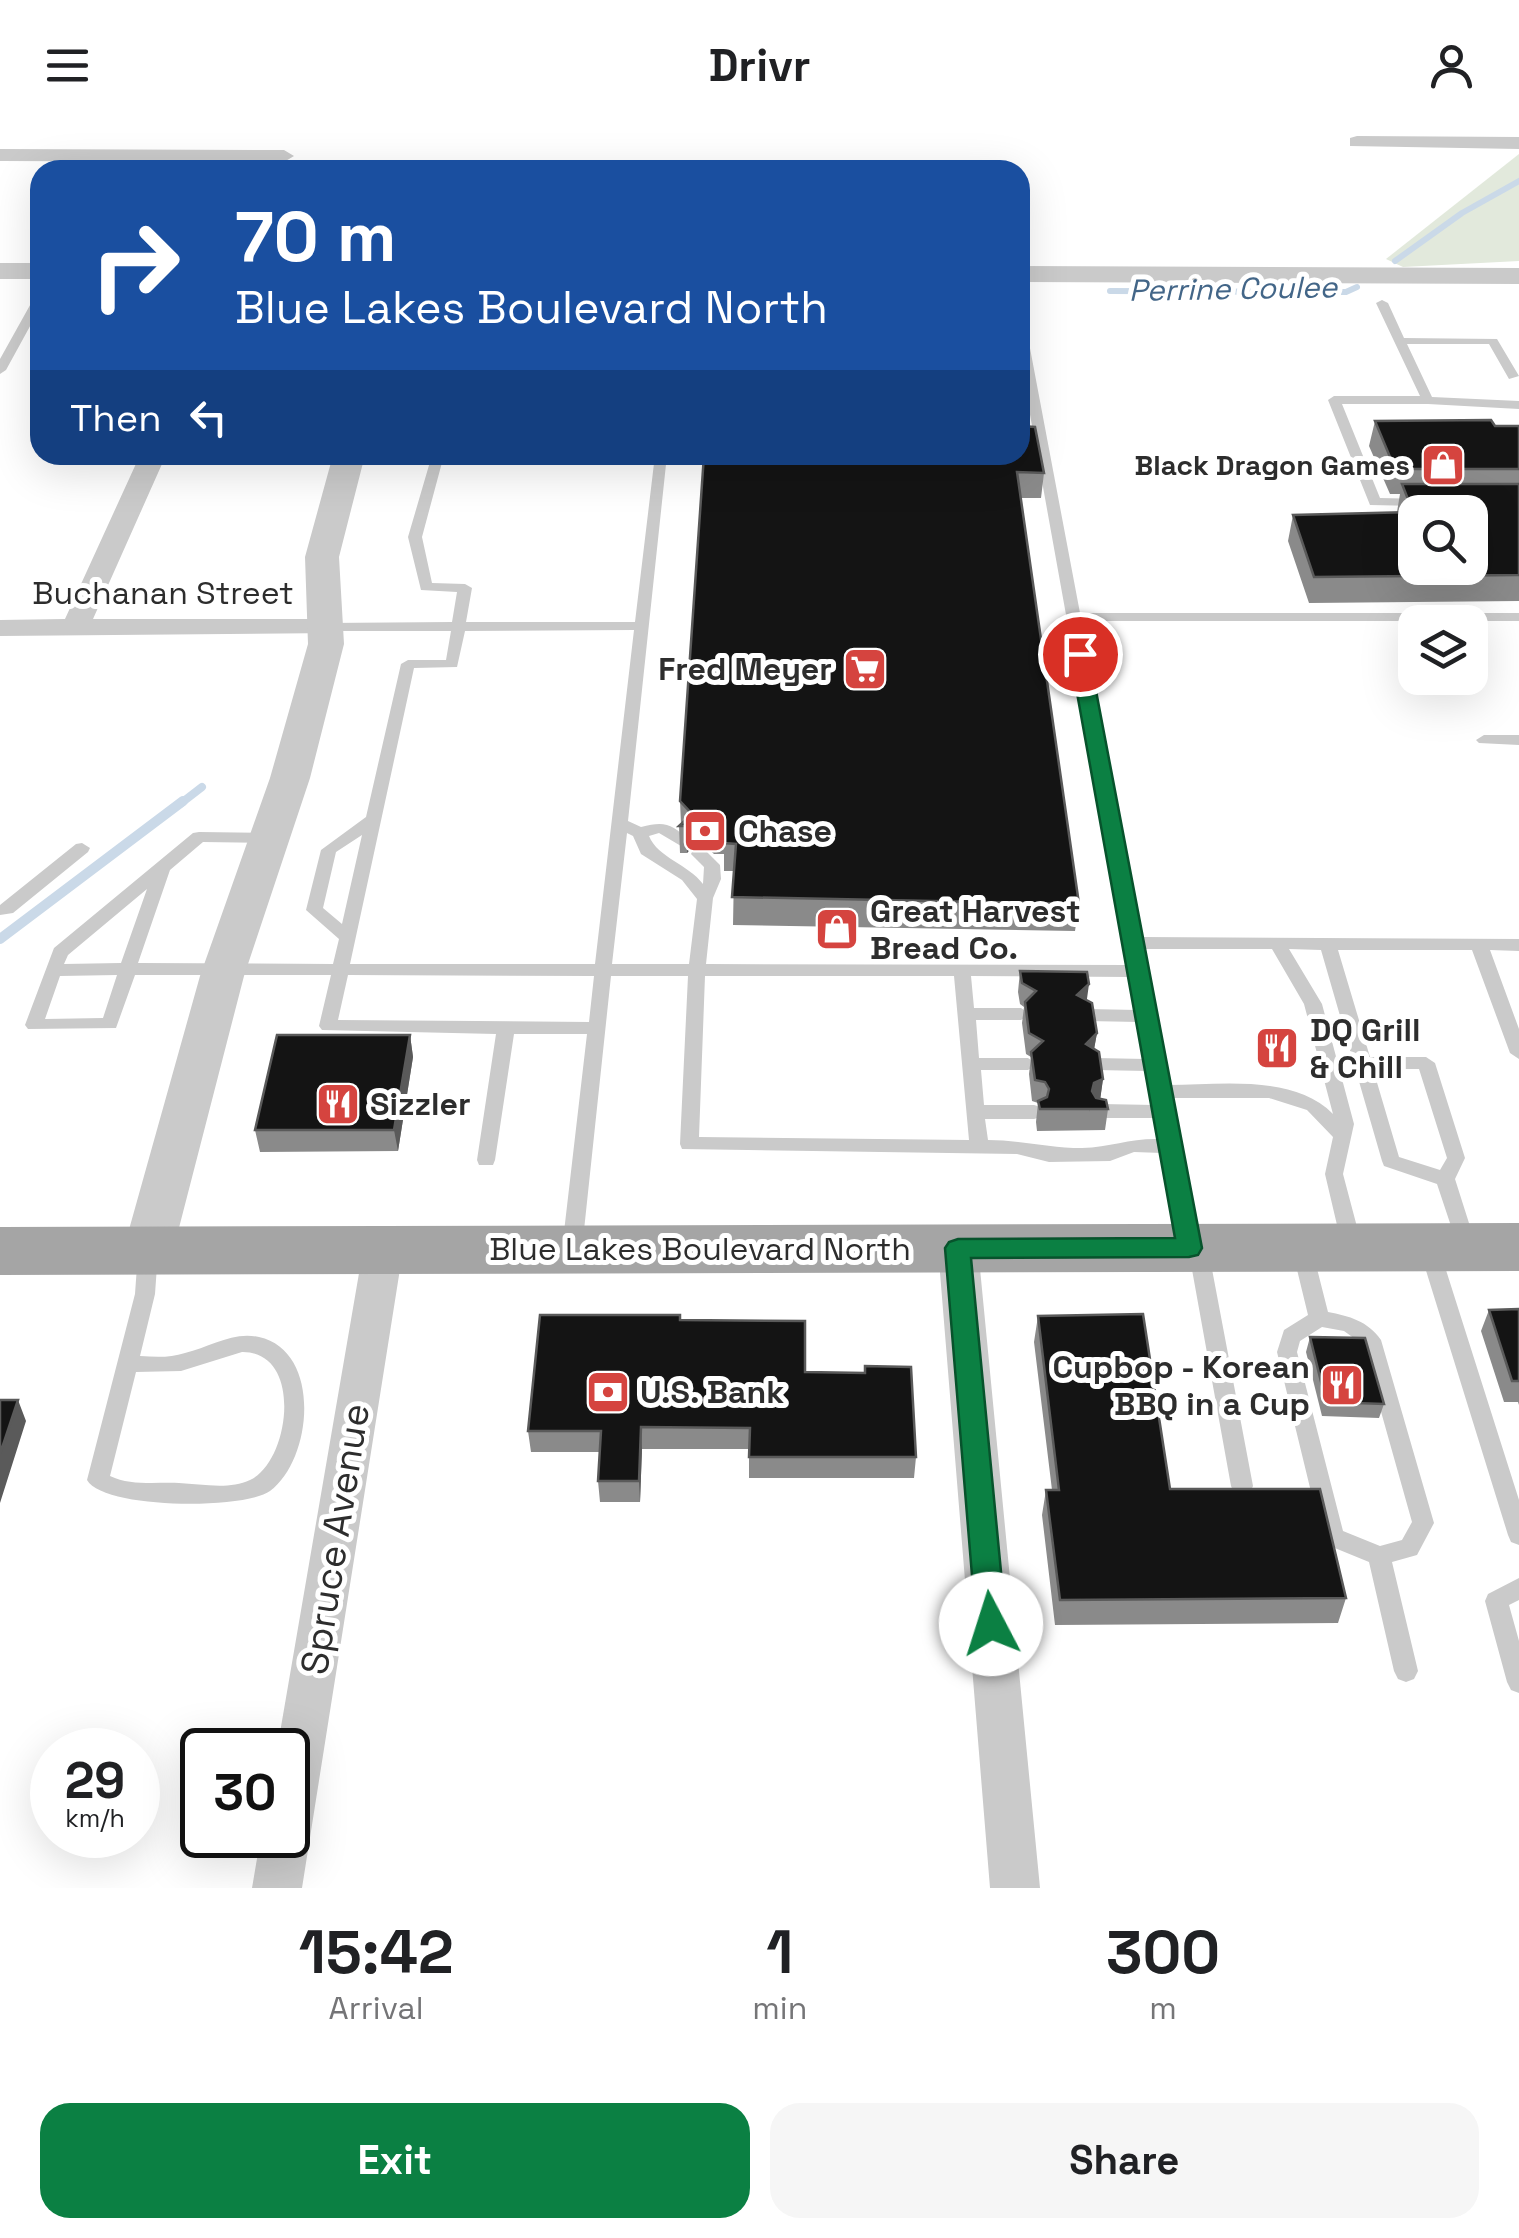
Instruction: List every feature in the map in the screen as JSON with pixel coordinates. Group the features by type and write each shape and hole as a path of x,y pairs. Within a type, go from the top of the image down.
{"main road":[{"name":"Blue Lakes Boulevard North","path":"0,1252 1472,1248"}],"street":[{"path":"281,160 295,130"},
{"path":"1357,142 1519,143"},
{"path":"0,154 187,160"},
{"path":"0,272 30,272"},
{"path":"1030,274 1519,276"},
{"path":"75,628 148,465"},
{"path":"148,1251 224,968 290,778 326,644 322,556 347,465"},
{"name":"Buchanan Street","path":"0,628 326,627"},
{"path":"958,1248 1014,1888"},
{"name":"Spruce Avenue","path":"304,1728 383,1250"},
{"path":"278,1888 283,1858"}],"lane":[{"path":"1382,303 1428,400"},
{"path":"0,370 30,316"},
{"path":"1400,341 1493,341 1513,376"},
{"path":"1030,396 1170,1146 1242,1486"},
{"path":"1398,502 1374,502 1334,400 1519,405"},
{"path":"1348,436 1367,436"},
{"path":"435,465 415,537 426,588 465,588 452,664 408,664 328,1026 596,1028"},
{"path":"572,1250 659,465"},
{"path":"1073,617 1519,617"},
{"path":"326,627 642,626"},
{"path":"1484,740 1519,740"},
{"path":"348,937 314,910 329,850 373,820"},
{"path":"620,823 640,833 647,850 688,876 705,898"},
{"path":"640,833 661,827 680,841"},
{"path":"162,868 110,1024 34,1025 60,952 199,837 270,838"},
{"path":"0,910 8,909 82,848"},
{"path":"699,854 712,865 713,879 705,898 698,969 690,1144 1017,1146 1049,1155 1110,1154 1132,1145 1170,1146"},
{"path":"1133,943 1519,945"},
{"path":"1277,944 1313,1004 1345,1124 1334,1174 1320,1318"},
{"path":"1328,944 1391,1160 1445,1179"},
{"path":"1478,945 1519,1053"},
{"path":"54,970 1138,971"},
{"path":"962,970 979,1146"},
{"path":"967,1014 1021,1014"},
{"path":"1088,1016 1146,1016"},
{"path":"486,1160 506,1028"},
{"path":"971,1064 1028,1064"},
{"path":"1095,1064 1156,1065"},
{"path":"1364,1064 1426,1064 1456,1158 1445,1179 1472,1248 1519,1535"},
{"path":"1160,1091 1269,1092 1314,1104 1343,1136"},
{"path":"1101,1111 1164,1112"},
{"path":"976,1112 1034,1112"},
{"path":"128,1364 174,1364 226,1346 258,1344 276,1351 290,1366 294,1382 286,1453 276,1471 262,1485 242,1493 130,1492 111,1489 98,1480 145,1294 148,1251"},
{"path":"1320,1318 1350,1324 1371,1340 1423,1523 1409,1548 1378,1556 1334,1537 1287,1352 1291,1336 1320,1318"},
{"path":"1378,1556 1406,1670"},
{"path":"1519,1588 1496,1600 1519,1682"}],"shaded area":[{"path":"1519,154 1519,261 1403,267 1386,259"}],"building":[{"path":"1491,420 1495,426 1519,426 1519,469 1395,469 1375,421"},
{"name":"Fred Meyer","path":"1030,427 1035,427 1044,473 1017,472 1079,904 732,897 736,844 724,843 724,826 714,826 704,819 692,819 687,826 679,826 692,814 680,801 703,465 1030,465"},
{"path":"1402,484 1519,484 1519,575 1488,575 1488,495 1406,495"},
{"path":"1398,512 1398,576 1314,577 1293,515"},
{"path":"1020,971 1087,972 1089,984 1077,995 1092,1003 1097,1033 1086,1044 1099,1052 1103,1079 1094,1083 1092,1091 1096,1098 1106,1100 1108,1109 1040,1109 1038,1101 1047,1097 1049,1089 1045,1082 1035,1080 1031,1052 1043,1041 1029,1033 1025,1002 1036,991 1022,983"},
{"name":"Sizzler","path":"277,1035 410,1035 394,1130 255,1130"},
{"path":"1519,1309 1519,1381 1512,1381 1489,1310"},
{"path":"1143,1314 1170,1489 1320,1489 1346,1598 1060,1600 1046,1490 1059,1490 1038,1316"},
{"path":"540,1315 680,1315 680,1320 805,1321 805,1372 865,1373 865,1366 911,1367 916,1457 749,1457 750,1428 641,1427 639,1481 598,1481 601,1431 528,1431"},
{"name":"Cupbop - Korean BBQ in a Cup","path":"1310,1337 1365,1338 1384,1404 1326,1402"},
{"path":"0,1400 18,1400 0,1454"}],"waterway":[{"name":"Perrine Coulee","path":"1395,261 1462,213 1519,181"},
{"name":"Perrine Coulee","path":"1110,291 1346,292 1357,287"},
{"name":"Perrine Coulee","path":"180,804 202,787"},
{"name":"Perrine Coulee","path":"0,939 183,801"}],"place":[{"name":"Black Dragon Games","path":"1443,465"},
{"name":"Fred Meyer","path":"865,669"},
{"name":"Chase","path":"705,831"},
{"name":"Great Harvest Bread Co.","path":"837,929"},
{"name":"DQ Grill & Chill","path":"1277,1048"},
{"name":"Sizzler","path":"338,1104"},
{"name":"Cupbop - Korean BBQ in a Cup","path":"1342,1385"},
{"name":"U.S. Bank","path":"608,1392"}],"route":[{"path":"991,1624 958,1248 1189,1248 1080,654"}]}
